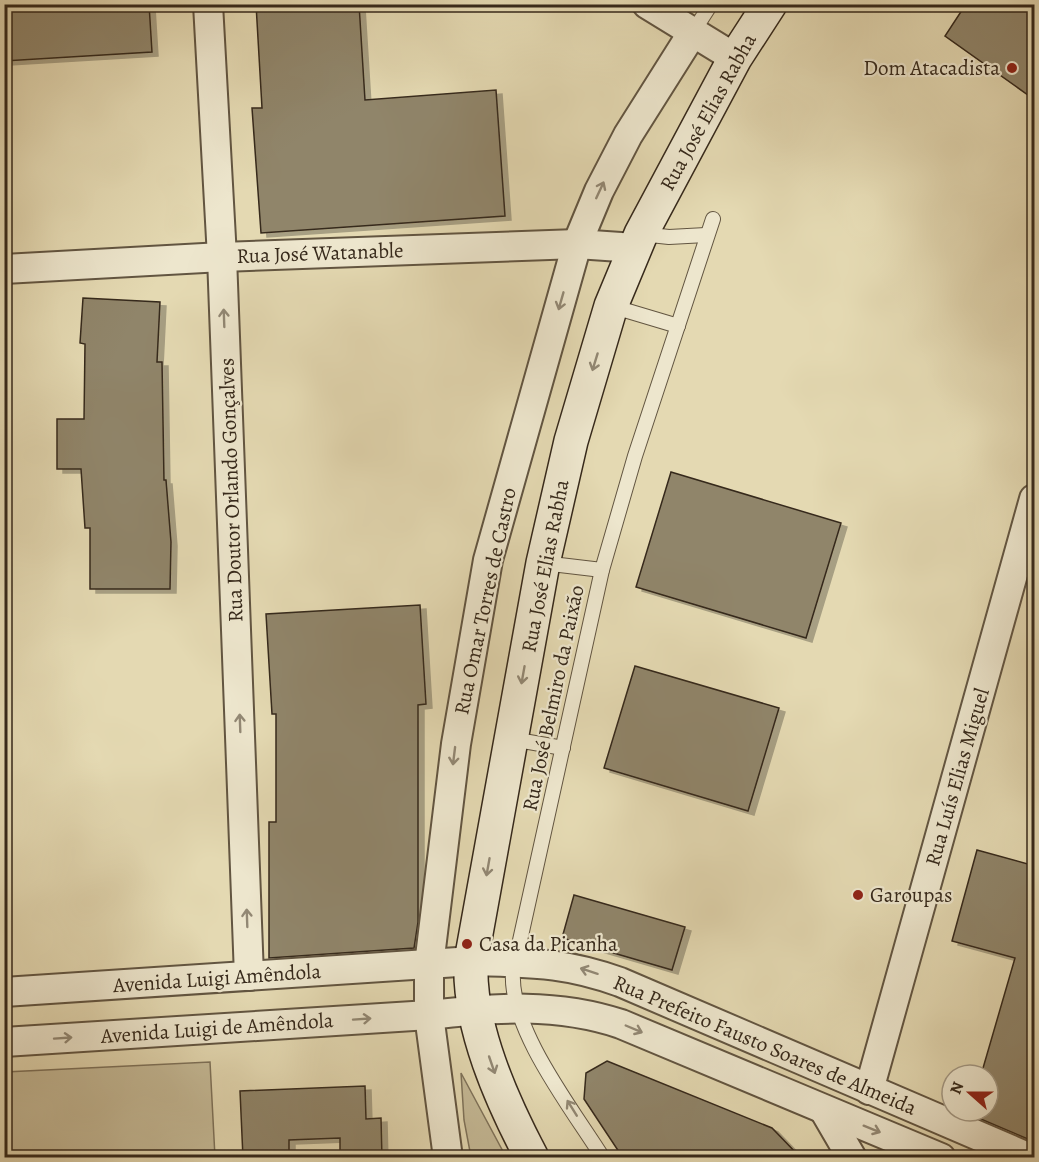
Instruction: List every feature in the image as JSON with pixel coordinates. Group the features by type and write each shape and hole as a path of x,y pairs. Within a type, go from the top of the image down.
{"street":[{"name":"Rua Doutor Orlando Gonçalves","path":"208,4 222,257 249,976"},
{"path":"647,4 735,57"},
{"name":"Rua José Elias Rabha","path":"532,1158 511,1119 473,1009 470,987 471,962 543,563 571,441 611,306 638,241 735,57 770,4"},
{"name":"Rua Omar Torres de Castro","path":"448,1158 429,1015 429,965 456,744 489,560 577,244 599,191 628,135 693,32"},
{"name":"Rua José Watanable","path":"4,269 222,257 638,241"},
{"name":"Rua Luís Elias Miguel","path":"869,1090 1035,499"},
{"name":"Avenida Luigi Amêndola","path":"4,992 471,962"},
{"name":"Rua Prefeito Fausto Soares de Almeida","path":"471,962 522,962 583,969 620,982 960,1130 1030,1158"},
{"name":"Rua Prefeito Fausto Soares de Almeida","path":"473,1009 527,1008 583,1013 621,1024 941,1158"},
{"name":"Avenida Luigi de Amêndola","path":"4,1042 429,1015 473,1009"},
{"path":"824,1110 852,1158"},
{"path":"950,1158 960,1130"}],"lane":[{"path":"693,32 711,4"},
{"name":"Rua José Belmiro da Paixão","path":"603,1158 537,1050 527,1008 513,984 522,962 563,748 602,570 635,456 713,219"},
{"path":"638,241 706,235"},
{"path":"611,306 678,326"},
{"path":"543,563 602,570"},
{"path":"512,739 563,748"}],"shaded area":[{"path":"210,1062 215,1157 5,1157 5,1072"},
{"path":"461,1073 506,1157 471,1157 464,1120"}],"building":[{"path":"4,4 149,4 152,52 4,61"},
{"path":"256,4 359,4 365,100 496,90 505,216 261,233 252,108 262,108"},
{"name":"Dom Atacadista","path":"966,4 1035,4 1035,100 945,36"},
{"path":"83,298 160,302 157,362 162,362 164,480 166,480 171,542 170,589 90,589 90,528 85,528 81,469 57,469 57,419 84,419 85,344 80,343"},
{"path":"671,472 841,523 806,638 636,587"},
{"path":"420,605 426,704 418,705 418,922 414,948 269,958 269,822 276,822 276,714 272,714 266,614"},
{"path":"635,666 779,708 748,811 604,768"},
{"path":"977,850 1035,866 1035,1142 990,1123 1000,1123 1000,1063 984,1063 1015,958 952,941"},
{"path":"574,895 685,927 672,970 562,938"},
{"path":"607,1061 772,1128 801,1158 623,1158 584,1099 586,1073"},
{"path":"365,1086 366,1119 381,1118 382,1158 340,1158 340,1138 289,1140 289,1158 243,1158 240,1091"}],"place":[{"name":"Dom Atacadista","path":"1012,68"},
{"name":"Garoupas","path":"858,895"},
{"name":"Casa da Picanha","path":"467,944"}]}
